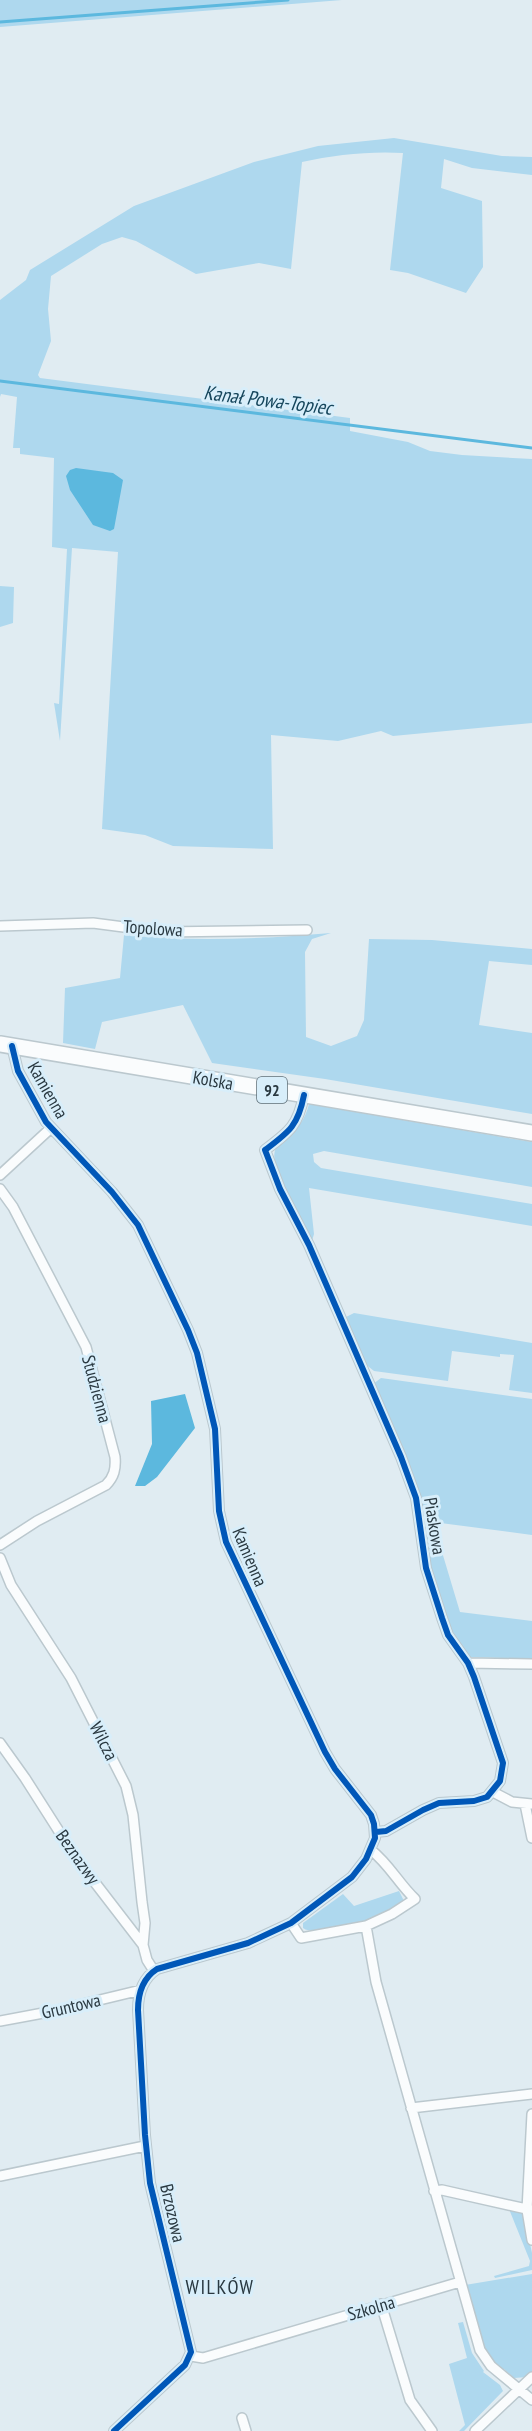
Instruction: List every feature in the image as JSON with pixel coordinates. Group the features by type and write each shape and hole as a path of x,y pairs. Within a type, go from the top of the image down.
{"main road":[{"name":"Kolska","path":"4,1045 532,1133"}],"street":[{"name":"Topolowa","path":"0,926 93,923 162,932 307,930"},
{"path":"1,1034 4,1045"},
{"name":"Kamienna","path":"4,1045 39,1111 51,1128 92,1170 133,1218 181,1315 197,1353 215,1429 218,1504 223,1535 329,1760 370,1813 376,1832"},
{"name":"Piaskowa","path":"304,1095 300,1115 294,1126 265,1150 280,1189 309,1245 405,1466 416,1498 426,1568 442,1618 448,1635 468,1663 503,1763 501,1777 493,1792"},
{"path":"0,1175 51,1128"},
{"name":"Studzienna","path":"0,1190 13,1208 86,1347 116,1457 116,1466 111,1480 106,1485 38,1521 0,1545"},
{"name":"Wilcza","path":"0,1558 11,1585 71,1678 126,1786 133,1815 144,1923 142,1945"},
{"path":"468,1663 532,1664"},
{"name":"Beznazwy","path":"0,1743 76,1858 142,1945 154,1971"},
{"path":"154,1971 248,1944 291,1923 346,1883 363,1864 371,1850 376,1832 386,1831 431,1806 447,1802 478,1800 493,1792 512,1802 528,1804 532,1838"},
{"path":"291,1923 301,1938 366,1926 392,1914 415,1899 402,1887 382,1859 371,1850"},
{"path":"366,1926 376,1982 483,2356 491,2366 532,2400"},
{"name":"Brzozowa","path":"154,1971 147,1978 141,1990 138,2010 146,2146 153,2200 190,2343 191,2356"},
{"name":"Gruntowa","path":"0,2021 54,2011 141,1990"},
{"path":"411,2108 532,2094"},
{"path":"532,2114 530,2210 532,2240"},
{"path":"0,2176 146,2146"},
{"path":"434,2191 442,2190 530,2210"},
{"name":"Szkolna","path":"191,2356 203,2358 460,2282"},
{"path":"381,2304 410,2400 432,2431"},
{"path":"114,2431 185,2365 191,2356"},
{"path":"475,2431 532,2377"},
{"path":"242,2418 246,2431"}],"shaded area":[{"path":"0,0 342,0 0,27"},
{"path":"394,138 502,156 532,157 532,175 472,168 444,159 441,188 482,201 483,267 466,293 408,273 390,270 403,153 365,153 302,162 291,269 259,263 196,274 136,241 122,237 102,244 51,276 48,309 51,341 38,375 40,378 350,418 350,431 408,442 430,451 532,459 532,723 393,736 381,731 338,741 271,735 273,849 173,846 145,835 102,829 118,552 72,548 60,741 54,703 59,704 67,549 52,547 54,458 20,454 20,448 13,448 17,397 1,394 0,397 0,300 26,280 30,270 134,206 254,162 318,146"},
{"path":"0,586 14,587 13,623 0,627"},
{"path":"331,933 312,939 305,952 306,1037 331,1046 357,1036 364,1020 369,939 432,940 532,949 532,965 489,961 479,1025 532,1033 532,1114 325,1079 212,1063 183,1005 102,1022 95,1049 63,1043 65,988 120,978 124,935 228,939"},
{"path":"309,1104 532,1142 532,1187 324,1151 313,1154 314,1162 321,1168 532,1204 532,1226 309,1188 314,1234 311,1244 280,1181 274,1157 276,1148 301,1123"},
{"path":"354,1313 532,1343 532,1393 509,1390 514,1355 500,1354 500,1357 452,1351 448,1381 374,1371 364,1363 344,1318"},
{"path":"381,1378 532,1399 532,1535 433,1522 460,1612 532,1621 532,1659 470,1657 463,1652 445,1620 424,1539 418,1498 373,1384"},
{"path":"399,1891 404,1901 381,1916 332,1930 310,1931 303,1928 303,1923 343,1894 354,1906"},
{"path":"509,2209 521,2212 524,2216 532,2253 532,2270 495,2278 494,2276 529,2266 530,2261"},
{"path":"532,2274 532,2372 527,2377 514,2378 504,2369 502,2371 485,2352 465,2285"},
{"path":"463,2322 472,2353 483,2372 500,2385 503,2391 464,2431 459,2431 465,2425 449,2364 467,2358 458,2323"}],"water":[{"path":"76,468 113,473 123,480 114,529 110,531 93,525 70,490 66,476 70,470"},
{"path":"185,1394 195,1428 157,1477 145,1486 135,1486 152,1444 151,1401"}],"waterway":[{"path":"0,22 288,0"},
{"name":"Kanał Powa-Topiec","path":"0,381 532,448"}],"cycle path":[{"path":"12,1046 18,1071 46,1122 112,1192 138,1225 188,1330 197,1353 215,1429 219,1511 226,1542 325,1752 335,1769 371,1815 374,1824 375,1838 366,1859 352,1877 291,1923 248,1943 157,1969 142,1987 138,2010 150,2183 191,2352 185,2365 114,2431"},
{"path":"304,1095 299,1114 291,1127 265,1150 280,1189 309,1245 401,1457 416,1498 426,1568 442,1618 448,1635 468,1663 474,1677 503,1763 500,1781 487,1797 474,1801 439,1803 386,1831 376,1832"}],"district":[{"name":"WILKÓW","path":"220,2287"}]}
